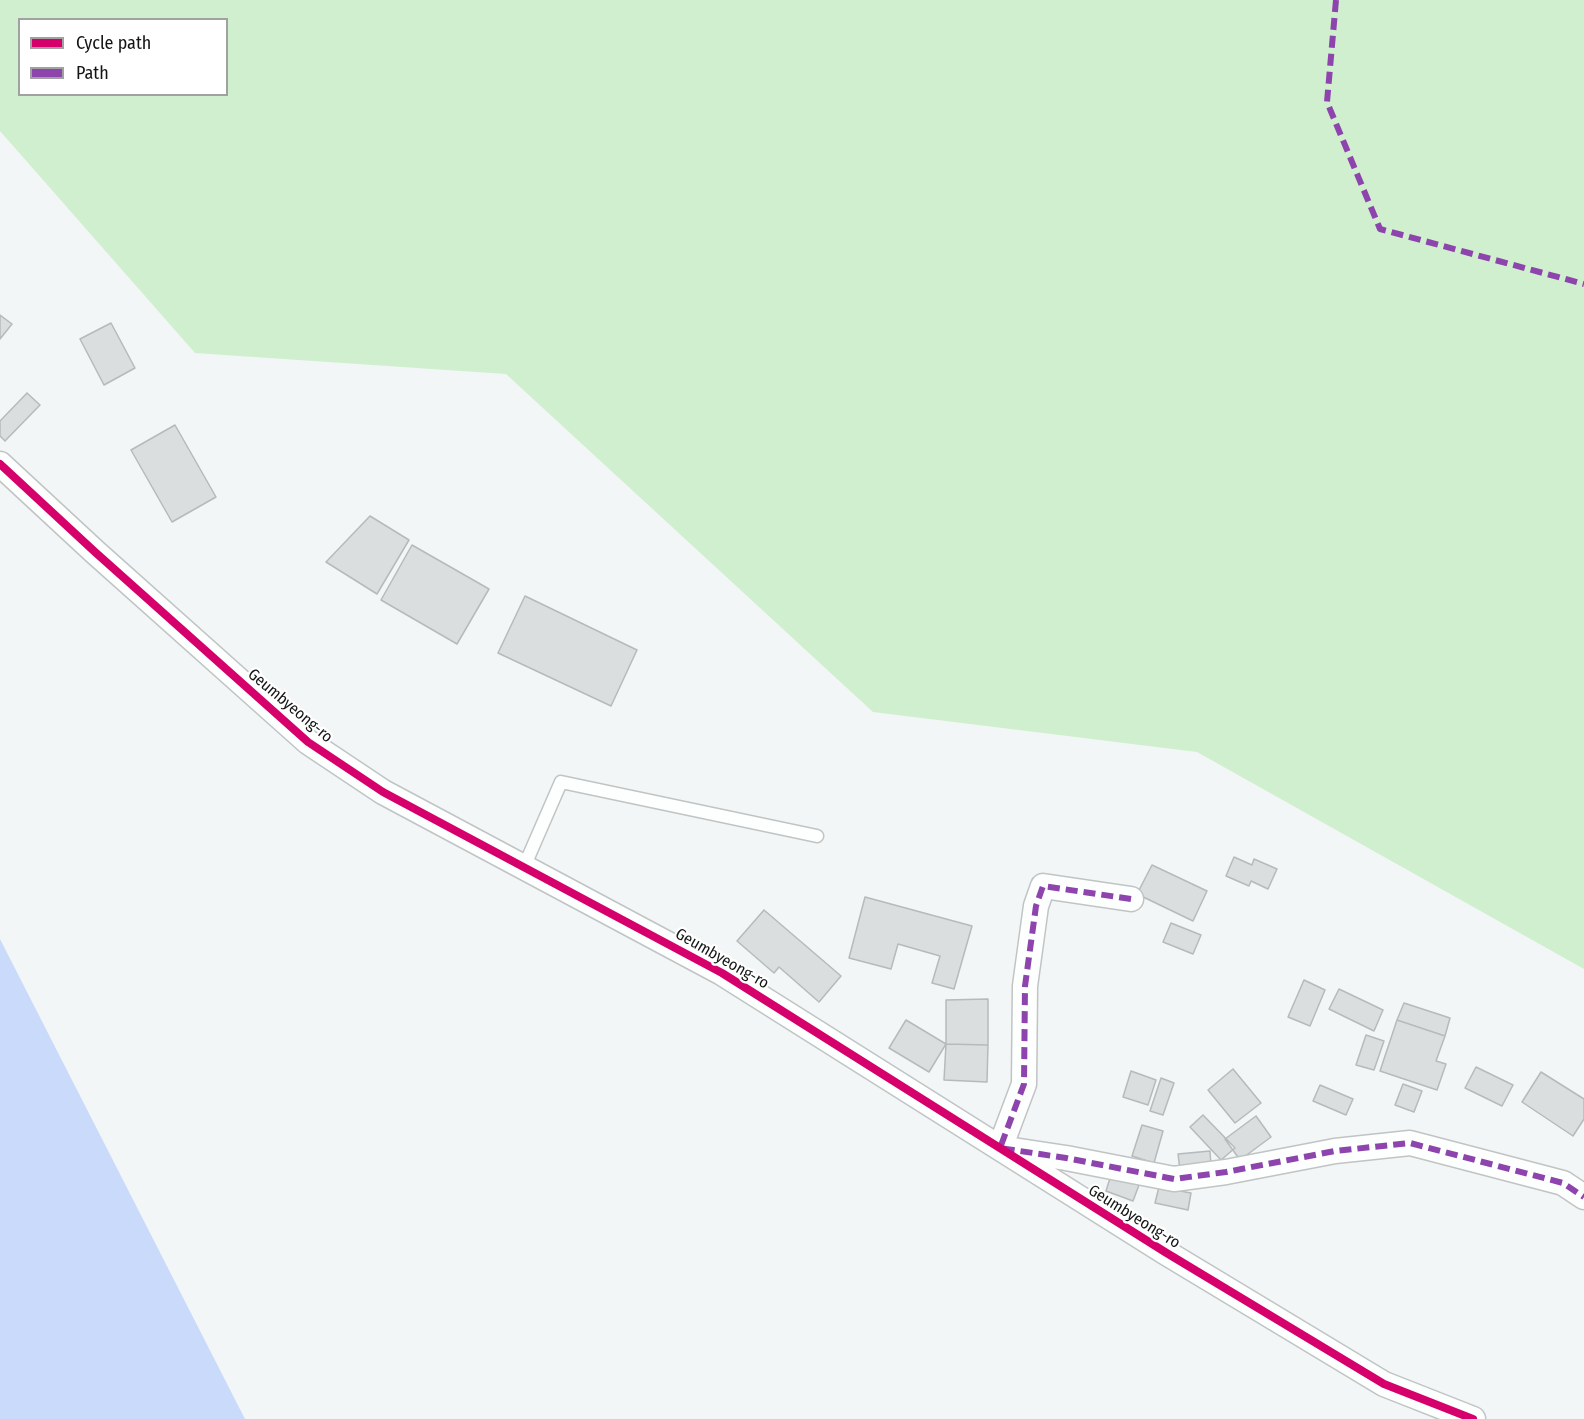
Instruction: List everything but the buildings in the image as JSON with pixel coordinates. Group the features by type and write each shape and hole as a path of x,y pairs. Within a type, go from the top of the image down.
{"street":[{"name":"Geumbyeong-ro","path":"0,464 308,742 383,792 722,972 1165,1252 1384,1384 1473,1419"},
{"path":"1131,899 1043,886 1036,906 1025,986 1024,1084 1000,1148 1174,1179 1226,1172 1335,1151 1410,1143 1563,1183 1584,1197"}],"lane":[{"path":"524,867 561,782 817,836"}],"green space":[{"path":"0,0 1584,0 1584,969 1197,752 873,712 506,374 195,353 0,131"}],"water":[{"path":"0,939 245,1419 0,1419"}],"marked path":[{"path":"1336,0 1327,102 1380,229 1584,284"},
{"path":"1131,899 1043,886 1036,906 1025,986 1024,1084 1000,1148 1174,1179 1226,1172 1335,1151 1410,1143 1563,1183 1584,1197"}],"cycle path":[{"path":"0,464 308,742 383,792 722,973 1165,1252 1384,1384 1473,1419"}]}
